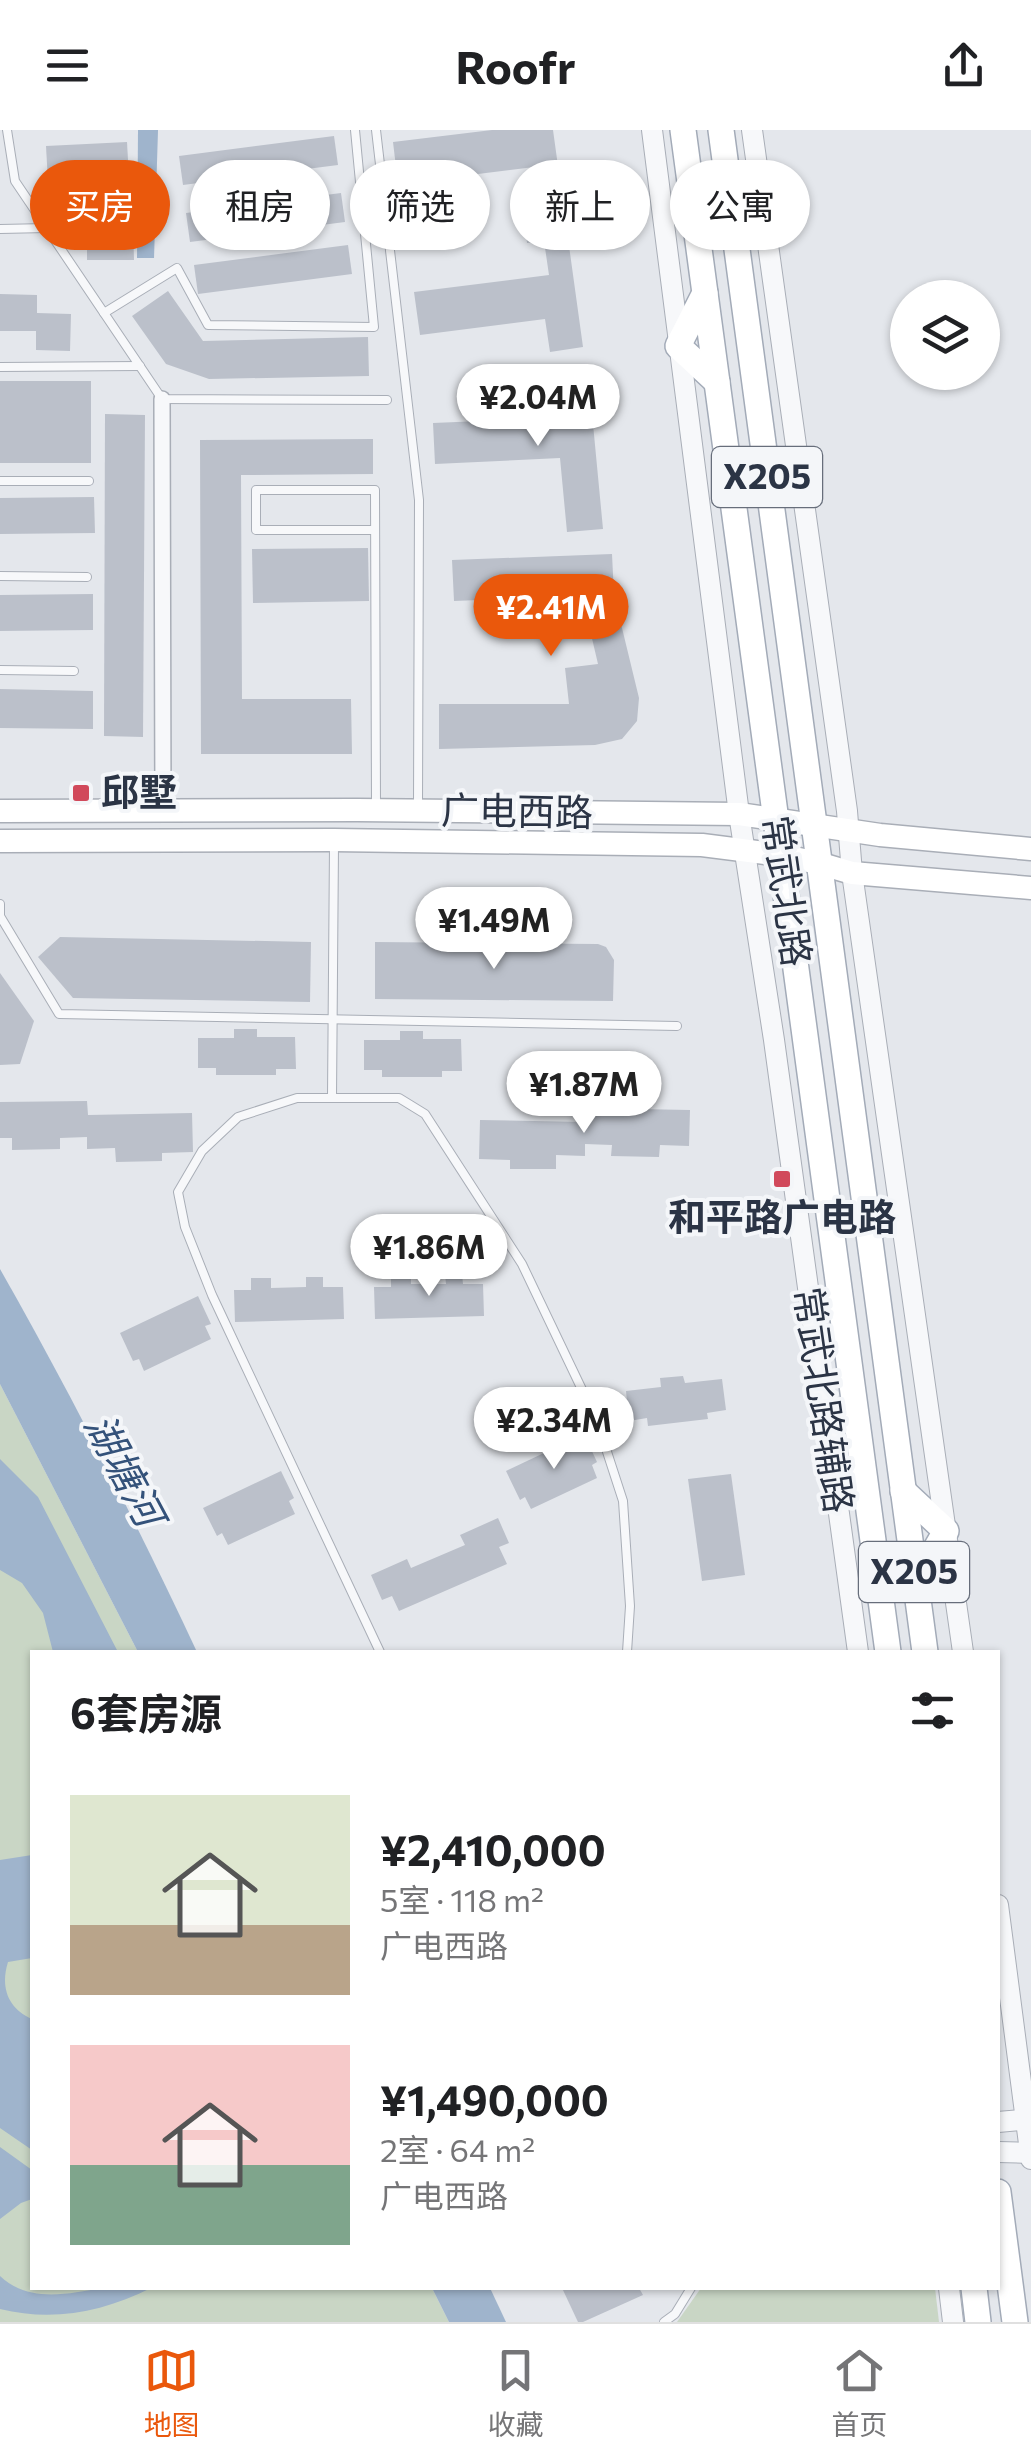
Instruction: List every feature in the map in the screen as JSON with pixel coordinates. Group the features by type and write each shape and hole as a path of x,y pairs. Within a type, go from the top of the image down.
{"main road":[{"name":"常武北路","path":"684,130 888,1650"},
{"name":"常武北路","path":"720,130 724,160"},
{"path":"728,160 740,130"},
{"name":"常武北路","path":"736,250 924,1650"},
{"path":"705,293 678,346 717,382"},
{"name":"广电西路","path":"0,811 739,814 848,831 1031,848"},
{"name":"广电西路","path":"0,842 334,840 702,845 780,855 852,874"},
{"path":"852,874 1031,888"},
{"path":"903,1491 946,1532 915,1585"},
{"path":"1000,2207 1015,2322"},
{"path":"974,2290 978,2322"}],"street":[{"path":"652,130 739,814"},
{"path":"752,130 852,874 963,1650"},
{"path":"162,399 163,811"},
{"name":"常武北路辅路","path":"739,814 858,1650"},
{"path":"1000,1919 1031,2155 1000,2152"},
{"path":"1000,2122 1028,2119"},
{"path":"949,2290 953,2322"}],"lane":[{"path":"7,130 15,181 30,203"},
{"path":"104,314 177,268 208,325 374,327 355,130"},
{"path":"376,130 419,500 418,811"},
{"path":"0,229 30,228"},
{"path":"62,250 162,399 387,400"},
{"path":"0,366 140,366"},
{"path":"0,481 89,482"},
{"path":"375,530 256,530 256,490 375,490 376,811"},
{"path":"0,576 88,578"},
{"path":"0,670 74,671"},
{"path":"332,1098 334,840"},
{"path":"0,904 0,916 58,1014 677,1026"},
{"path":"379,1650 212,1295 184,1228 178,1192 202,1151 238,1117 297,1098 399,1098 425,1114 522,1264 597,1421 623,1501 630,1606 627,1650"},
{"path":"664,2322 690,2290"}],"green space":[{"path":"0,1384 137,1650 30,1650 30,2290 433,2290 449,2322 0,2322"},
{"path":"700,2290 935,2290 939,2322 677,2322"}],"water":[{"path":"138,130 158,130 157,160 138,160"},
{"path":"137,250 154,250 154,258 137,258"},
{"path":"0,1269 102,1459 196,1650 137,1650 0,1384"},
{"path":"0,1459 38,1497 117,1650 52,1650 43,1613 22,1583 0,1570"},
{"path":"30,1855 30,1958 8,1962 5,1980 12,2003 30,2018 30,2149 0,2128 0,1860"},
{"path":"0,2147 30,2169 30,2200 0,2219"},
{"path":"0,2276 11,2285 36,2293 146,2290 77,2312 39,2315 0,2309"},
{"path":"433,2290 491,2290 506,2322 449,2322"}],"building":[{"path":"492,130 553,130 557,160 510,160 510,170 490,172 490,160 395,160 393,142"},
{"path":"334,136 338,165 330,166 330,160 190,160 190,184 183,185 179,156"},
{"path":"127,142 128,160 47,160 46,146"},
{"path":"341,193 345,222 330,224 330,194"},
{"path":"348,245 352,274 198,294 194,265"},
{"path":"87,250 134,250 134,260 87,260"},
{"path":"545,250 570,250 583,347 550,352 545,319 420,335 414,292 549,275"},
{"path":"168,291 203,341 368,337 369,376 209,379 166,364 132,316"},
{"path":"0,294 37,295 37,313 71,314 70,351 36,350 36,331 0,331"},
{"path":"0,381 91,381 91,463 0,463"},
{"path":"589,382 603,529 567,532 560,458 435,464 433,423 555,418 552,386"},
{"path":"105,414 145,415 143,737 104,736"},
{"path":"373,439 373,474 241,475 242,699 351,699 352,754 201,754 200,440"},
{"path":"94,497 95,533 0,534 0,498"},
{"path":"368,548 369,601 253,603 252,549"},
{"path":"612,554 614,595 639,698 637,721 622,739 595,745 439,749 439,704 569,704 565,668 598,664 582,596 454,601 452,560"},
{"path":"93,594 93,630 0,631 0,595"},
{"path":"0,689 93,691 93,729 0,728"},
{"path":"60,937 311,942 310,1002 73,998 38,957"},
{"path":"375,942 598,944 606,947 614,960 613,1001 375,999"},
{"path":"0,973 34,1021 20,1064 0,1065"},
{"path":"234,1029 257,1029 257,1037 295,1037 296,1069 276,1069 276,1075 216,1075 216,1068 198,1068 198,1038 234,1038"},
{"path":"400,1031 423,1031 423,1039 461,1039 462,1071 442,1071 442,1077 382,1077 382,1070 364,1070 364,1040 400,1040"},
{"path":"87,1101 88,1115 192,1113 193,1152 162,1153 162,1161 116,1162 115,1148 87,1149 87,1137 60,1138 60,1149 12,1150 12,1138 0,1138 0,1102"},
{"path":"584,1108 690,1110 689,1146 660,1145 659,1157 611,1156 612,1145 585,1144 585,1156 556,1155 556,1169 510,1169 510,1160 479,1159 480,1120 584,1122"},
{"path":"445,1274 462,1274 463,1284 483,1284 484,1316 375,1319 374,1287 391,1287 391,1275 411,1275 411,1284 446,1284"},
{"path":"306,1277 323,1277 323,1287 343,1287 344,1319 235,1322 234,1290 251,1290 251,1278 271,1278 271,1288 306,1287"},
{"path":"198,1296 211,1324 205,1326 211,1339 144,1371 139,1359 133,1361 120,1333"},
{"path":"683,1376 685,1383 722,1379 726,1410 707,1413 708,1419 648,1426 647,1418 629,1421 626,1391 661,1387 660,1378"},
{"path":"584,1434 597,1462 592,1465 597,1478 531,1509 525,1497 520,1500 506,1471"},
{"path":"281,1471 294,1498 289,1501 295,1514 228,1545 222,1533 217,1536 203,1508"},
{"path":"731,1474 745,1575 702,1581 688,1479"},
{"path":"498,1518 509,1543 499,1547 507,1564 399,1611 392,1596 382,1600 371,1575 407,1559 411,1568 465,1545 460,1535"},
{"path":"563,2290 640,2290 643,2295 583,2322 578,2322"}],"place":[{"name":"邱墅","path":"81,793"},
{"name":"和平路广电路","path":"782,1179"}],"water label":[{"name":"湖塘河","path":"124,1470"}]}
